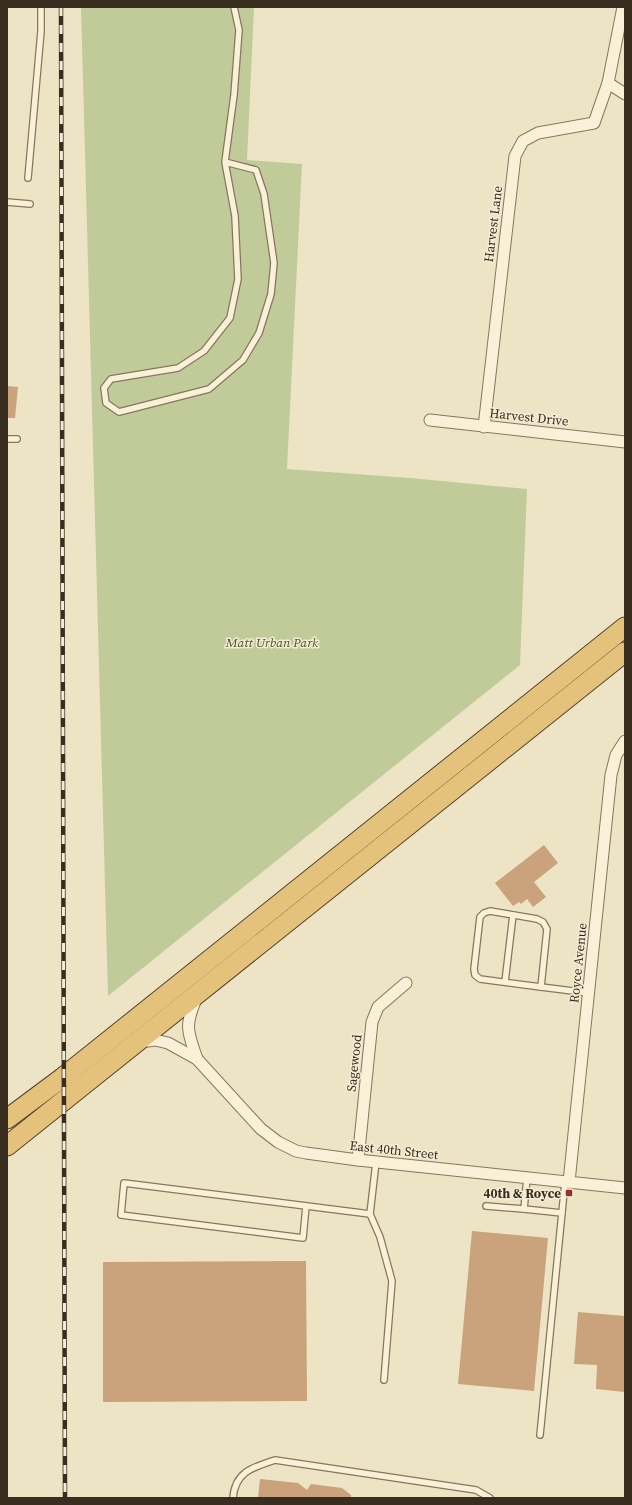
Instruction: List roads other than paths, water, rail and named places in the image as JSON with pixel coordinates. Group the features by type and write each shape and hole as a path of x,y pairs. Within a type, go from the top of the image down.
{"highway":[{"path":"7,1119 62,1078 625,627"},
{"path":"7,1146 625,652"}],"street":[{"path":"623,7 622,26 608,83 625,94"},
{"name":"Harvest Lane","path":"484,427 515,156 523,141 538,133 594,123 608,83"},
{"name":"Harvest Drive","path":"430,420 625,442"},
{"name":"Royce Avenue","path":"567,1182 589,993 610,774 613,763 622,745"},
{"name":"Sagewood","path":"358,1160 372,1022 378,1007 406,983"},
{"path":"197,1060 188,1031 188,1025 190,1014 198,993"},
{"path":"137,1043 150,1040 163,1041 173,1044 197,1060"},
{"name":"East 40th Street","path":"197,1060 253,1122 268,1136 278,1142 306,1153 376,1162 625,1188"}],"lane":[{"path":"28,178 41,31 41,7"},
{"path":"226,162 256,170 264,194 274,263 271,294 259,333 243,360 209,390 119,412 106,403 104,388 112,379 178,368 204,351 230,318 238,279 235,216 226,162 234,95 239,30 234,7"},
{"path":"7,202 30,204"},
{"path":"7,438 17,439"},
{"path":"541,987 546,929 543,922 490,911 484,913 480,918 474,969 475,975 480,979 505,982 541,987 589,993"},
{"path":"505,982 513,915"},
{"path":"376,1162 370,1214 380,1237 392,1281 384,1380"},
{"path":"524,1209 526,1178"},
{"path":"540,1435 562,1213 567,1182"},
{"path":"306,1206 303,1238 121,1215 124,1183 370,1214"},
{"path":"486,1206 562,1213"},
{"path":"233,1498 239,1479 248,1469 275,1460 476,1490 490,1498"}],"railway":[{"path":"61,7 65,1498"}],"place":[{"name":"40th & Royce","path":"569,1193"}],"park label":[{"name":"Matt Urban Park","path":"272,642"}]}
